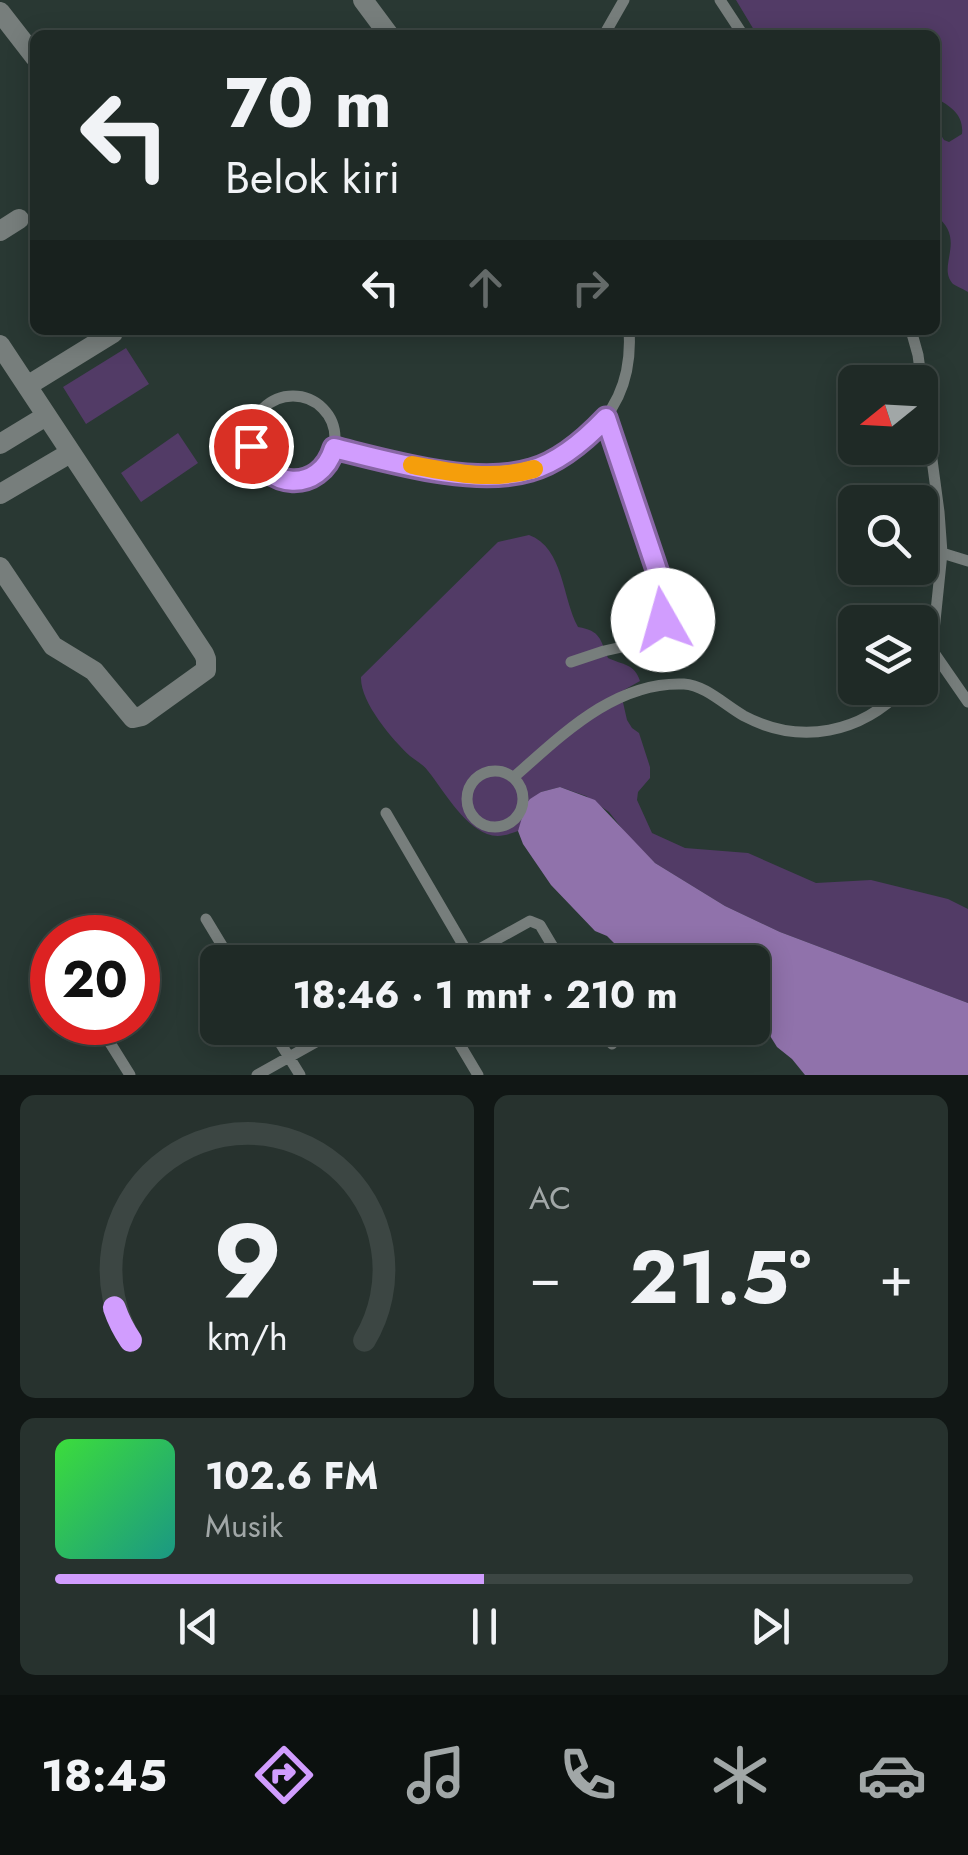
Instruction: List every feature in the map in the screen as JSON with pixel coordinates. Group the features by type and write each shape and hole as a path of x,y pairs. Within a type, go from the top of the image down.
{"street":[{"path":"363,0 385,30"},
{"path":"0,12 30,50"},
{"path":"0,231 19,218"},
{"path":"27,386 109,335"},
{"path":"0,345 204,654 206,670 142,716 133,718 94,671 53,646 0,567"},
{"path":"0,444 46,416"},
{"path":"0,494 70,453"}],"lane":[{"path":"607,30 624,0"},
{"path":"720,0 739,30"},
{"path":"334,448 462,474 488,476 532,470 549,463 606,418 623,390 629,335"},
{"path":"912,335 939,512 942,553 937,605"},
{"path":"290,396 307,398 328,414 335,430 334,448 327,464 313,476 296,481 279,478 258,462 251,446 252,428 259,412 272,401 290,396"},
{"path":"571,662 640,643 656,632 663,620 662,585 606,418"},
{"path":"942,553 968,561"},
{"path":"938,659 968,702"},
{"path":"514,777 600,708 647,687 686,684 748,718 804,734 838,730 883,705"},
{"path":"492,770 514,777 523,796 518,815 502,826 489,826 477,820 469,810 467,797 474,779 492,770"},
{"path":"386,814 463,945"},
{"path":"206,920 221,945"},
{"path":"487,945 534,921 552,945"},
{"path":"111,1045 130,1075"},
{"path":"282,1045 300,1075"},
{"path":"257,1075 311,1045"},
{"path":"460,1045 478,1075"}],"shaded area":[{"path":"736,0 968,0 968,292 953,284 949,277 951,243 940,220 940,134 949,142 962,134 962,127 955,112 940,101 940,30 754,30"},
{"path":"126,348 149,384 86,424 63,387"},
{"path":"178,433 198,463 141,502 121,473"},
{"path":"529,535 540,541 556,562 578,627 595,634 608,658 638,675 640,681 624,690 622,698 627,720 639,733 650,767 650,778 638,792 637,800 652,833 685,848 748,853 816,883 871,880 948,899 968,909 968,1003 780,932 725,906 655,863 609,812 586,796 560,787 541,792 525,813 518,831 502,836 487,834 461,815 426,769 378,720 366,698 361,677 498,542"},
{"path":"560,787 595,800 655,863 725,906 780,932 968,1003 968,1075 805,1075 770,1036 770,945 616,945 595,931 551,885 523,844 518,831 526,804 541,792"}],"slow traffic":[{"path":"412,465 488,476 534,469"}],"route":[{"path":"251,446 264,469 288,480 305,479 320,470 334,448 425,468 488,476 532,470 549,463 606,418 662,585 663,620"}]}
